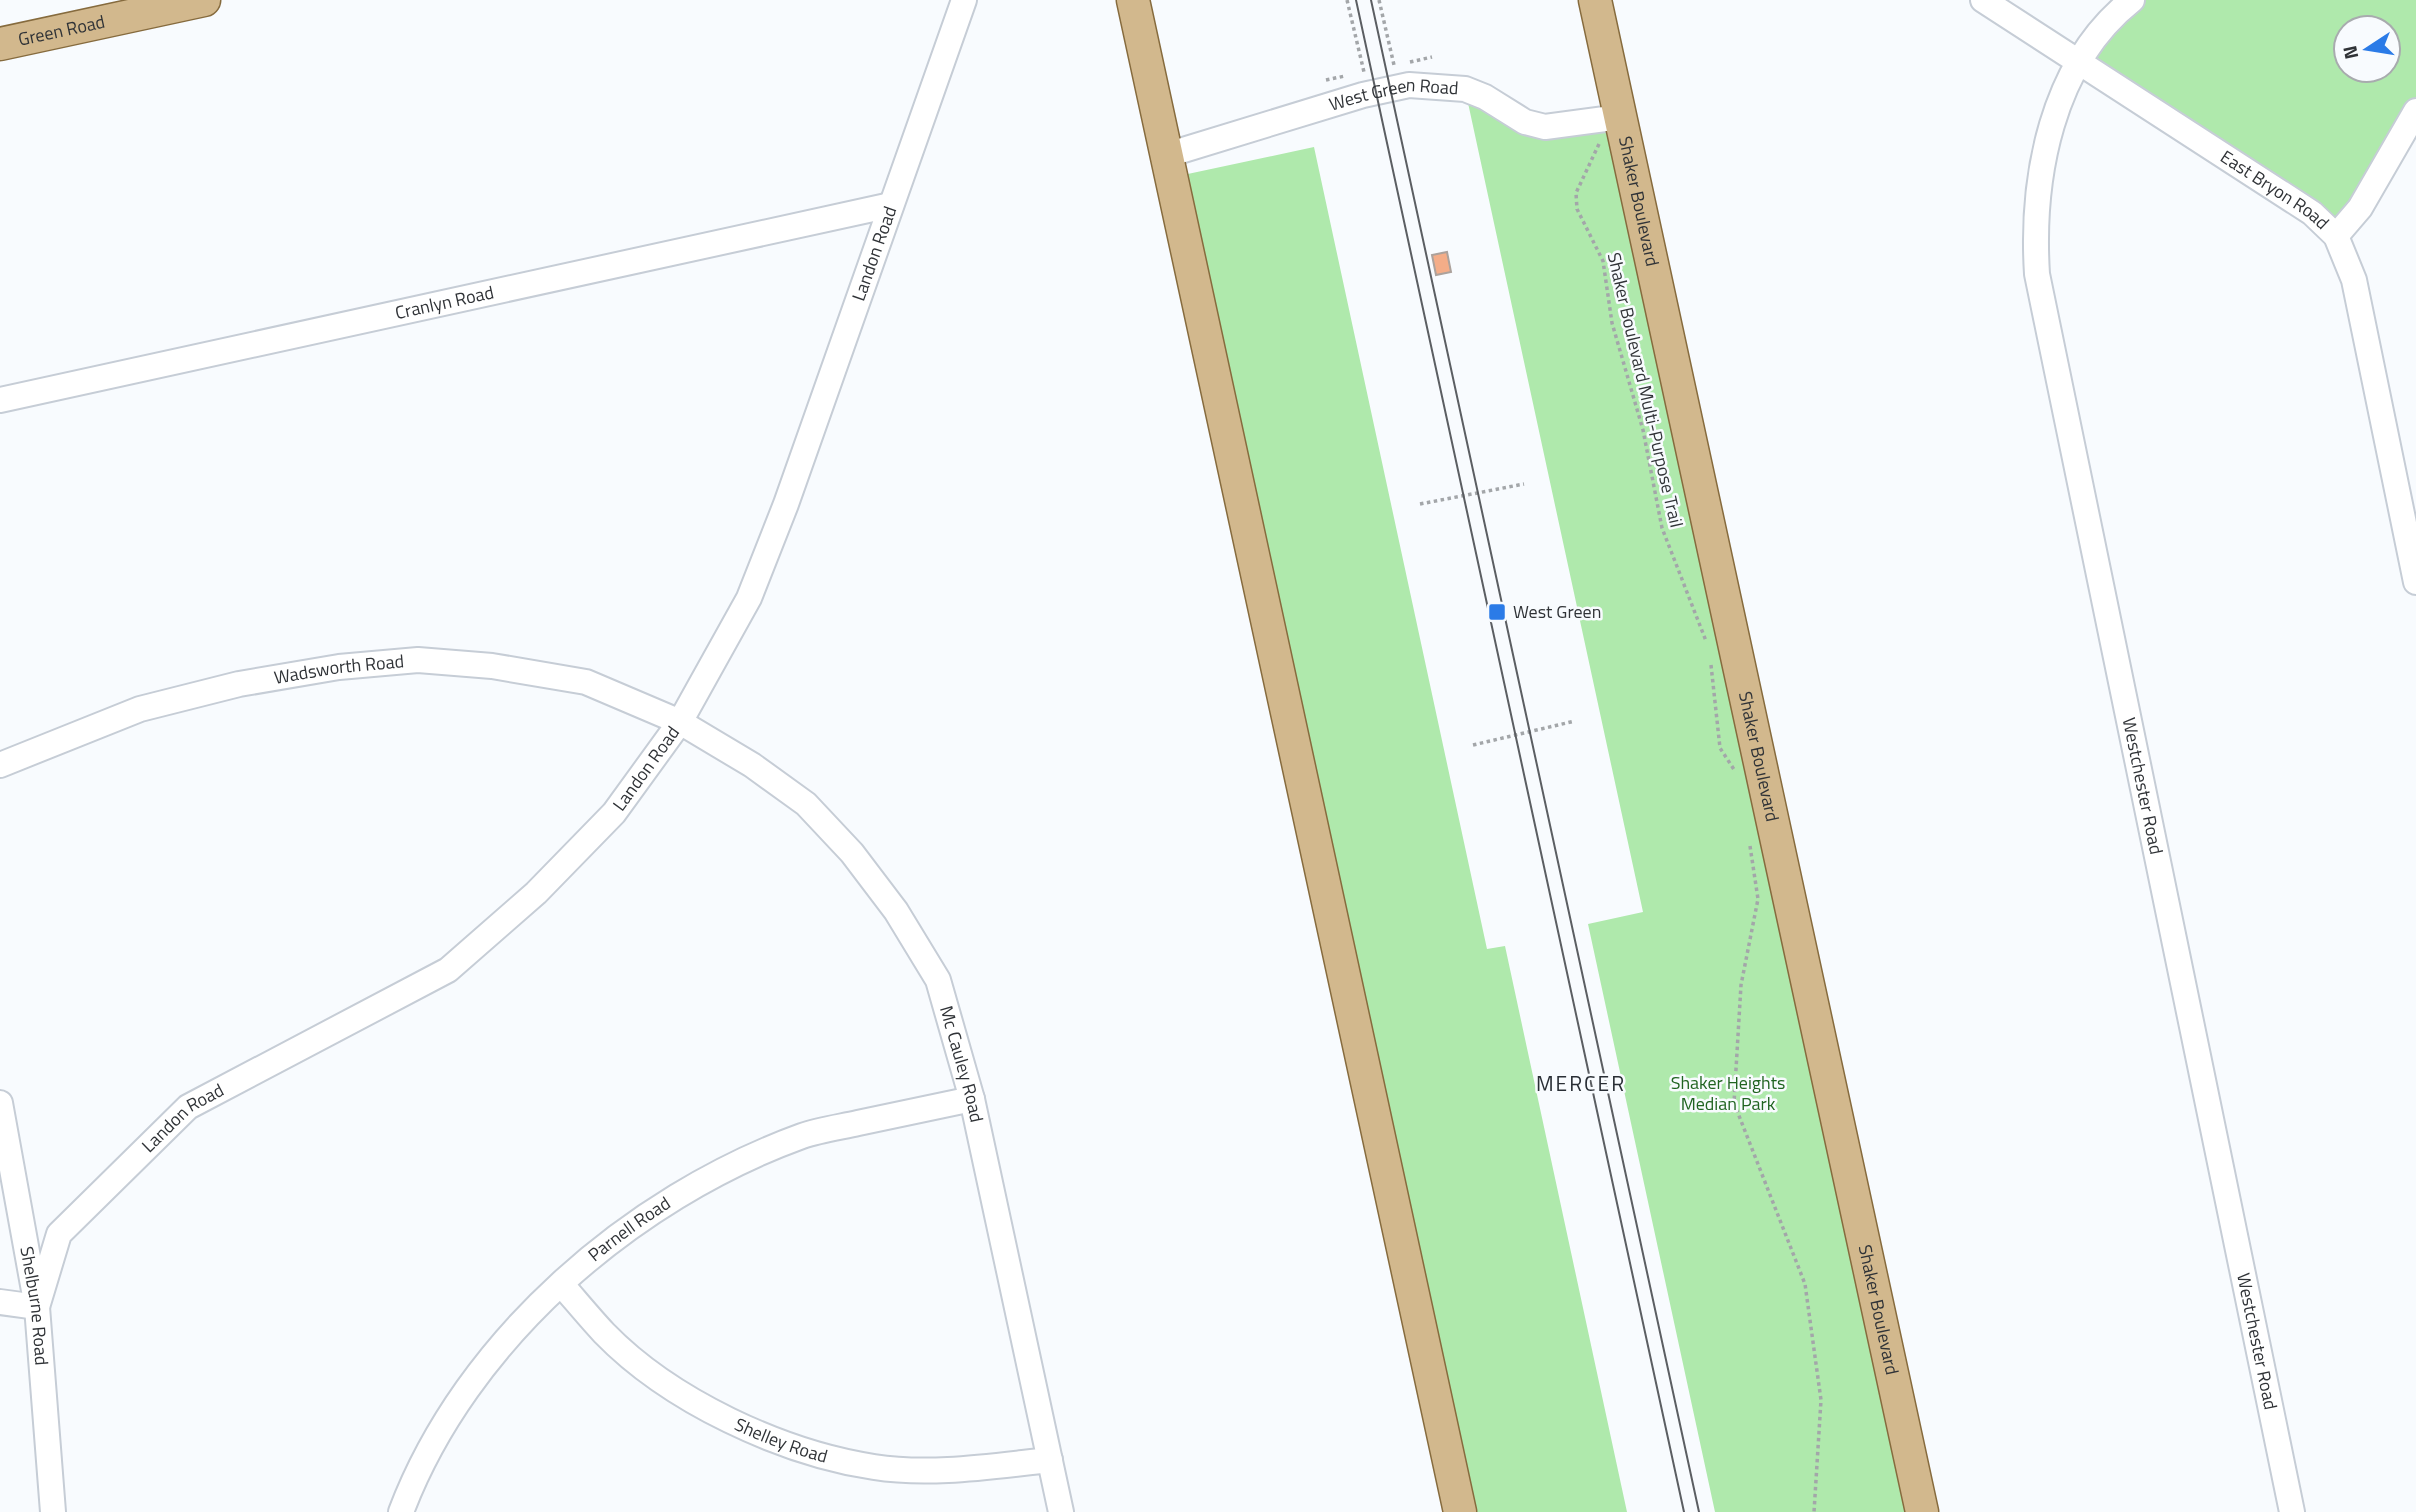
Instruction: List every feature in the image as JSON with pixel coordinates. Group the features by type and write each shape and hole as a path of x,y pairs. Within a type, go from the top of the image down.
{"main road":[{"name":"Green Road","path":"0,44 204,0"},
{"path":"1133,0 1460,1512"},
{"name":"Shaker Boulevard","path":"1595,0 1610,126 1922,1512"}],"street":[{"name":"Landon Road","path":"37,1307 59,1234 188,1107 448,971 536,892 614,813 680,722 749,598 802,465 964,0"},
{"name":"East Bryon Road","path":"1983,0 2312,213 2336,236 2354,280 2416,582"},
{"name":"Westchester Road","path":"2132,0 2095,38 2058,109 2045,145 2037,200 2037,274 2292,1512"},
{"name":"West Green Road","path":"1167,155 1261,129 1342,101 1409,85 1465,89 1485,97 1525,122 1545,127 1610,126"},
{"path":"2336,236 2360,208 2416,111"},
{"name":"Cranlyn Road","path":"0,400 891,205"},
{"name":"Wadsworth Road","path":"0,765 140,709 239,684 339,667 418,660 492,666 586,682 680,722"},
{"name":"Mc Cauley Road","path":"680,722 752,765 806,804 852,853 897,912 938,980 972,1099 1061,1512"},
{"name":"Parnell Road","path":"401,1512 415,1474 471,1380 520,1325 604,1245 717,1172 804,1135 972,1099"},
{"name":"Shelburne Road","path":"0,1103 37,1307 53,1512"},
{"name":"Shelley Road","path":"562,1285 606,1335 667,1384 734,1422 807,1452 876,1468 961,1469 1050,1460"},
{"path":"0,1302 37,1307"}],"path":[{"path":"1347,0 1364,72"},
{"path":"1379,0 1394,65"},
{"name":"Shaker Boulevard Multi-Purpose Trail","path":"1610,126 1576,193 1577,209 1603,261 1612,323 1643,430 1662,528 1706,643"},
{"path":"1420,504 1524,484"},
{"path":"1710,656 1720,748 1740,778"},
{"path":"1473,745 1575,721"},
{"path":"1750,835 1758,899 1741,985 1734,1102 1805,1284 1821,1400 1814,1512"}],"green space":[{"path":"2132,0 2416,0 2416,111 2336,236 2080,63"},
{"name":"Shaker Heights Median Park","path":"1465,89 1512,114 1620,117 1922,1512 1715,1512 1588,924 1643,912"},
{"path":"1314,147 1487,949 1505,946 1627,1512 1474,1512 1183,175"}],"building":[{"path":"1447,252 1451,272 1436,275 1432,255"}],"tram line":[{"path":"1356,0 1684,1512"},
{"path":"1371,0 1699,1512"}],"place":[{"name":"West Green","path":"1497,612"}],"district":[{"name":"MERCER","path":"1581,1084"}]}
